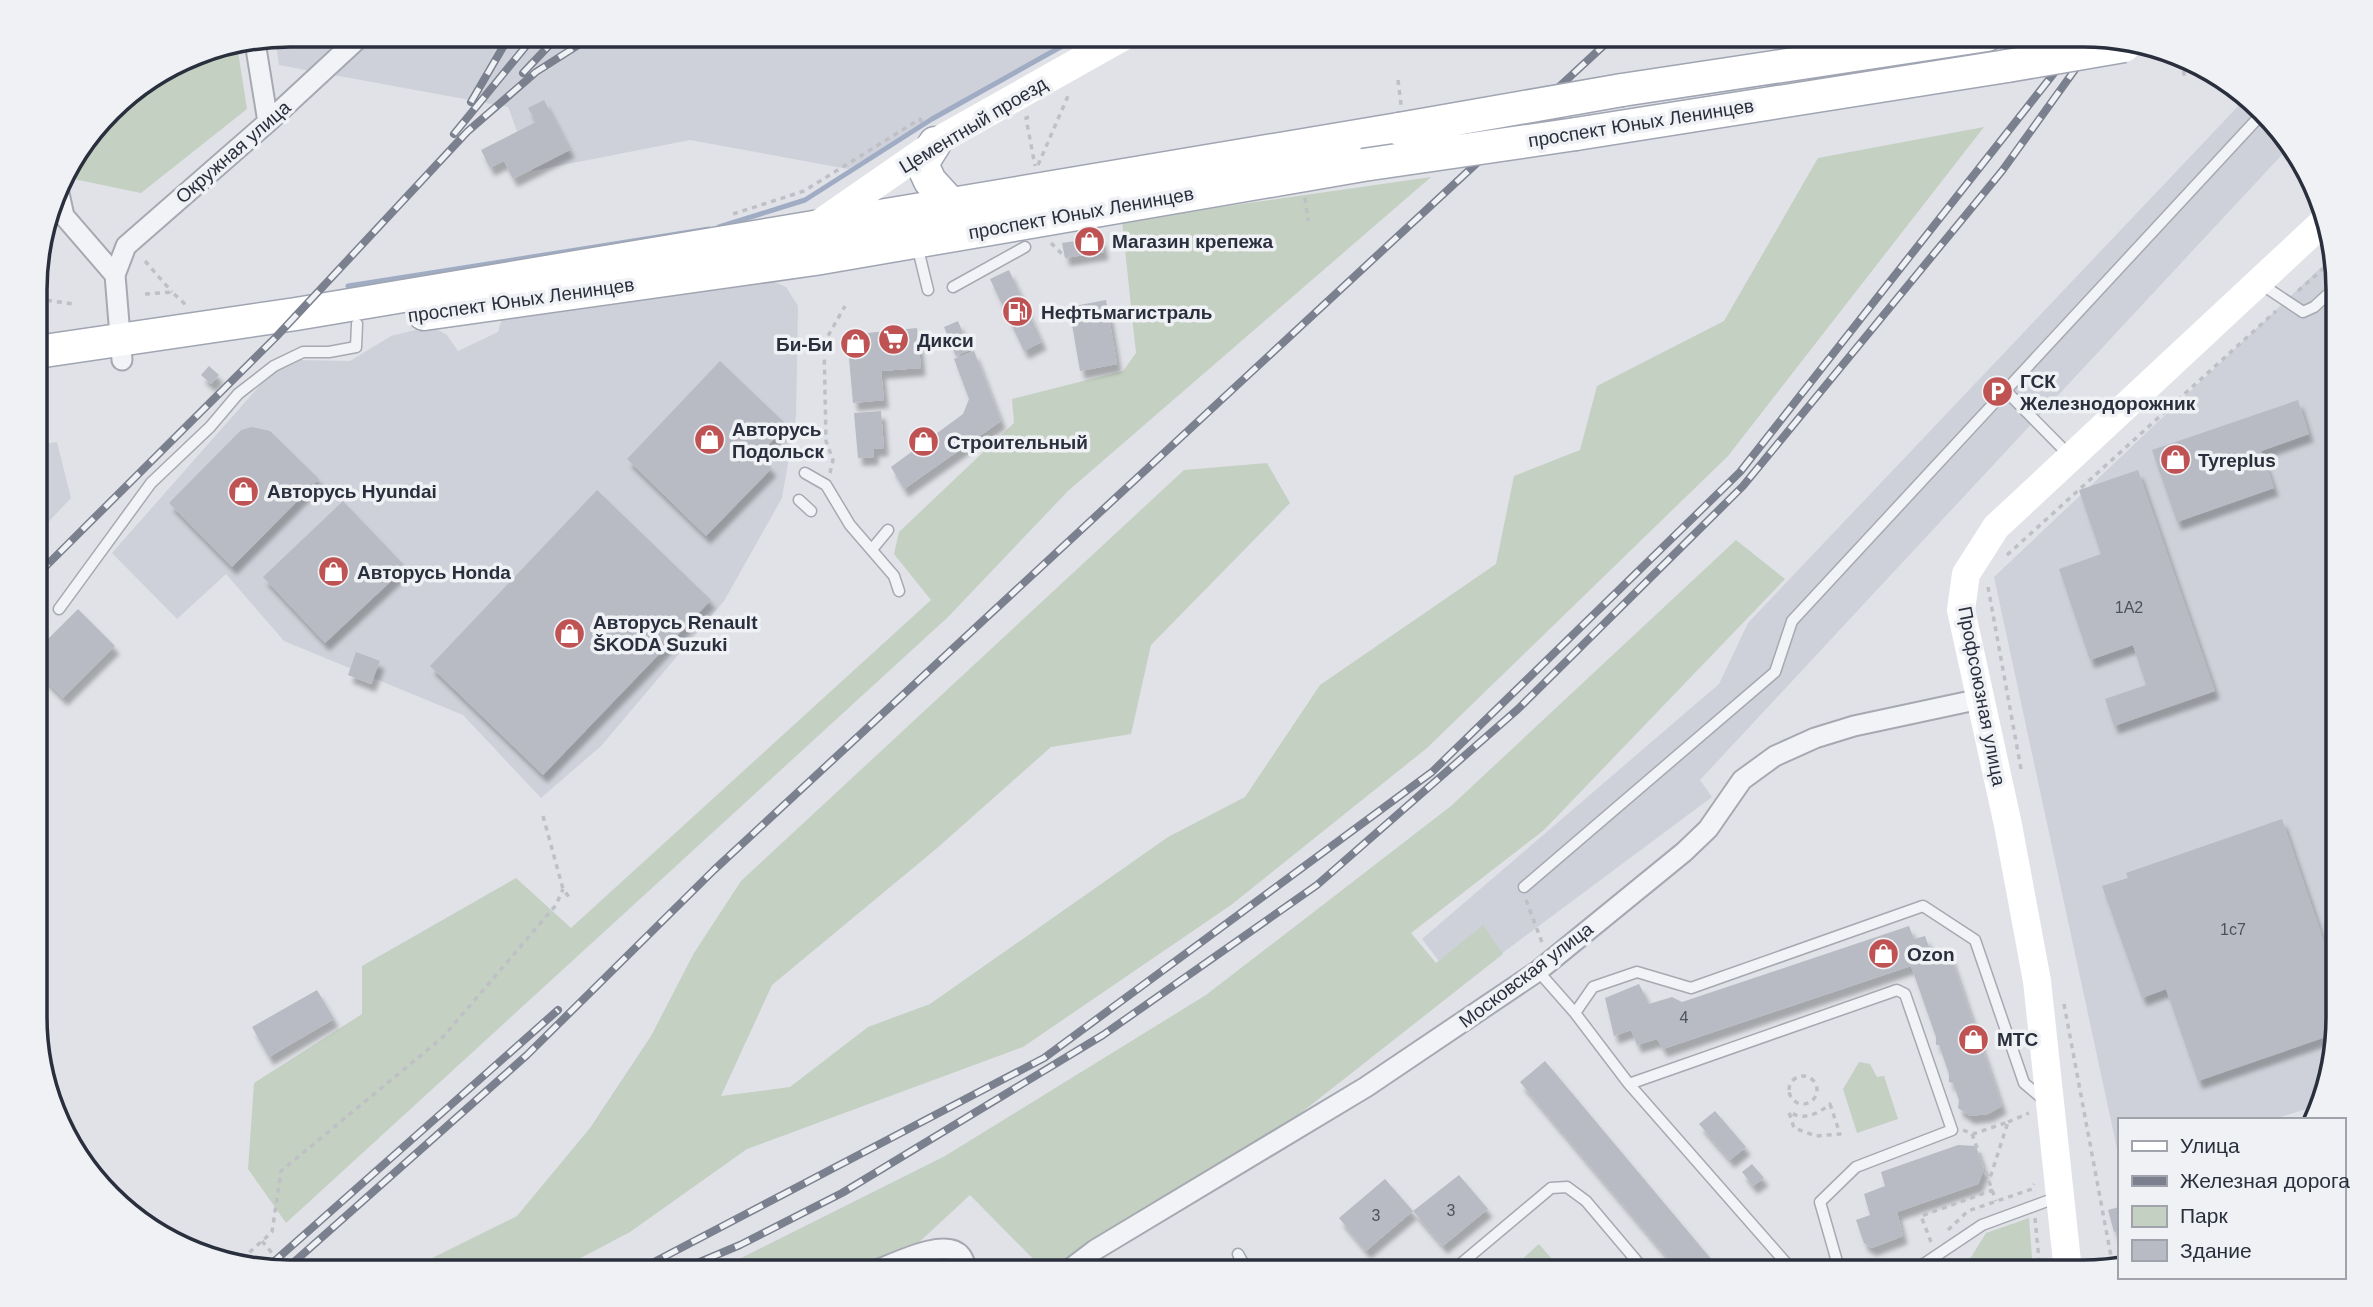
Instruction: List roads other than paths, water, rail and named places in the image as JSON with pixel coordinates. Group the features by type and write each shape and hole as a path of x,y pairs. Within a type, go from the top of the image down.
{"main road":[{"name":"Цементный проезд","path":"731,271 816,226 927,131 1101,47"},
{"name":"проспект Юных Ленинцев","path":"47,371 121,350 296,314 951,204 1400,119 1622,90 1907,47"},
{"name":"проспект Юных Ленинцев","path":"47,352 121,350 357,324 814,259 1363,164 1576,134 2109,49"},
{"path":"927,131 922,164 930,181 951,204"},
{"path":"814,259 816,226"},
{"name":"Профсоюзная улица","path":"2067,1259 2061,1195 2041,1109 2037,981 1961,610 1966,574 1996,527 2317,228"}],"street":[{"name":"Окружная улица","path":"115,275 125,246 268,122 349,47"},
{"path":"256,49 268,122"},
{"path":"62,207 64,216 115,275 121,350"},
{"name":"Московская улица","path":"1083,1260 1366,1087 1544,966 1684,852 1708,829 1742,780 1775,756 1815,738 1854,726 1980,699"},
{"path":"905,1260 936,1248 950,1248 961,1255 963,1260"}],"lane":[{"path":"1524,887 1775,672 1792,621 2256,120"},
{"path":"916,241 928,290"},
{"path":"953,286 1025,247"},
{"path":"2258,282 2285,303 2303,312 2325,297"},
{"path":"59,609 151,483 210,427 238,394 274,366 303,352 329,352 356,347 357,324"},
{"path":"2007,392 2070,457"},
{"path":"805,473 827,485 850,525 873,548 894,576 899,591"},
{"path":"799,500 811,511"},
{"path":"873,548 888,530"},
{"path":"1575,1013 1592,988 1637,972 1691,988 1923,906 1975,940 2024,1083 2041,1109"},
{"path":"1544,966 1575,1013 1629,1084 1783,1259"},
{"path":"1629,1084 1897,990 1905,994 1952,1129 1856,1167 1819,1202 1836,1259"},
{"path":"1466,1259 1551,1188 1567,1187 1586,1201 1635,1259"},
{"path":"1931,1259 1982,1225 2061,1195"},
{"path":"1238,1254 1241,1259"}],"waterway":[{"path":"719,227 805,200 932,119 1061,47"},
{"path":"348,286 709,229"}],"railway":[{"path":"471,102 503,47"},
{"path":"454,134 525,47"},
{"path":"523,73 548,47"},
{"path":"47,565 276,337 467,132 536,72 575,47"},
{"path":"296,1260 527,1055 714,870 1602,47"},
{"path":"658,1260 1044,1058 1432,772 1740,472 2075,47"},
{"path":"705,1260 842,1193 1103,1035 1317,885 1518,709 1743,486 2002,171 2091,47"},
{"path":"277,1259 558,1010"}],"place":[{"name":"Магазин крепежа","path":"1089,241"},
{"name":"Нефтьмагистраль","path":"1018,312"},
{"name":"Дикси","path":"894,340"},
{"name":"Би-Би","path":"856,344"},
{"name":"ГСК Железнодорожник","path":"1997,392"},
{"name":"Авторусь Подольск","path":"709,440"},
{"name":"Строительный","path":"924,442"},
{"name":"Tyreplus","path":"2175,460"},
{"name":"Авторусь Hyundai","path":"244,491"},
{"name":"Авторусь Honda","path":"334,572"},
{"name":"Авторусь Renault ŠKODA Suzuki","path":"570,633"},
{"name":"Ozon","path":"1884,954"},
{"name":"МТС","path":"1974,1039"}]}
